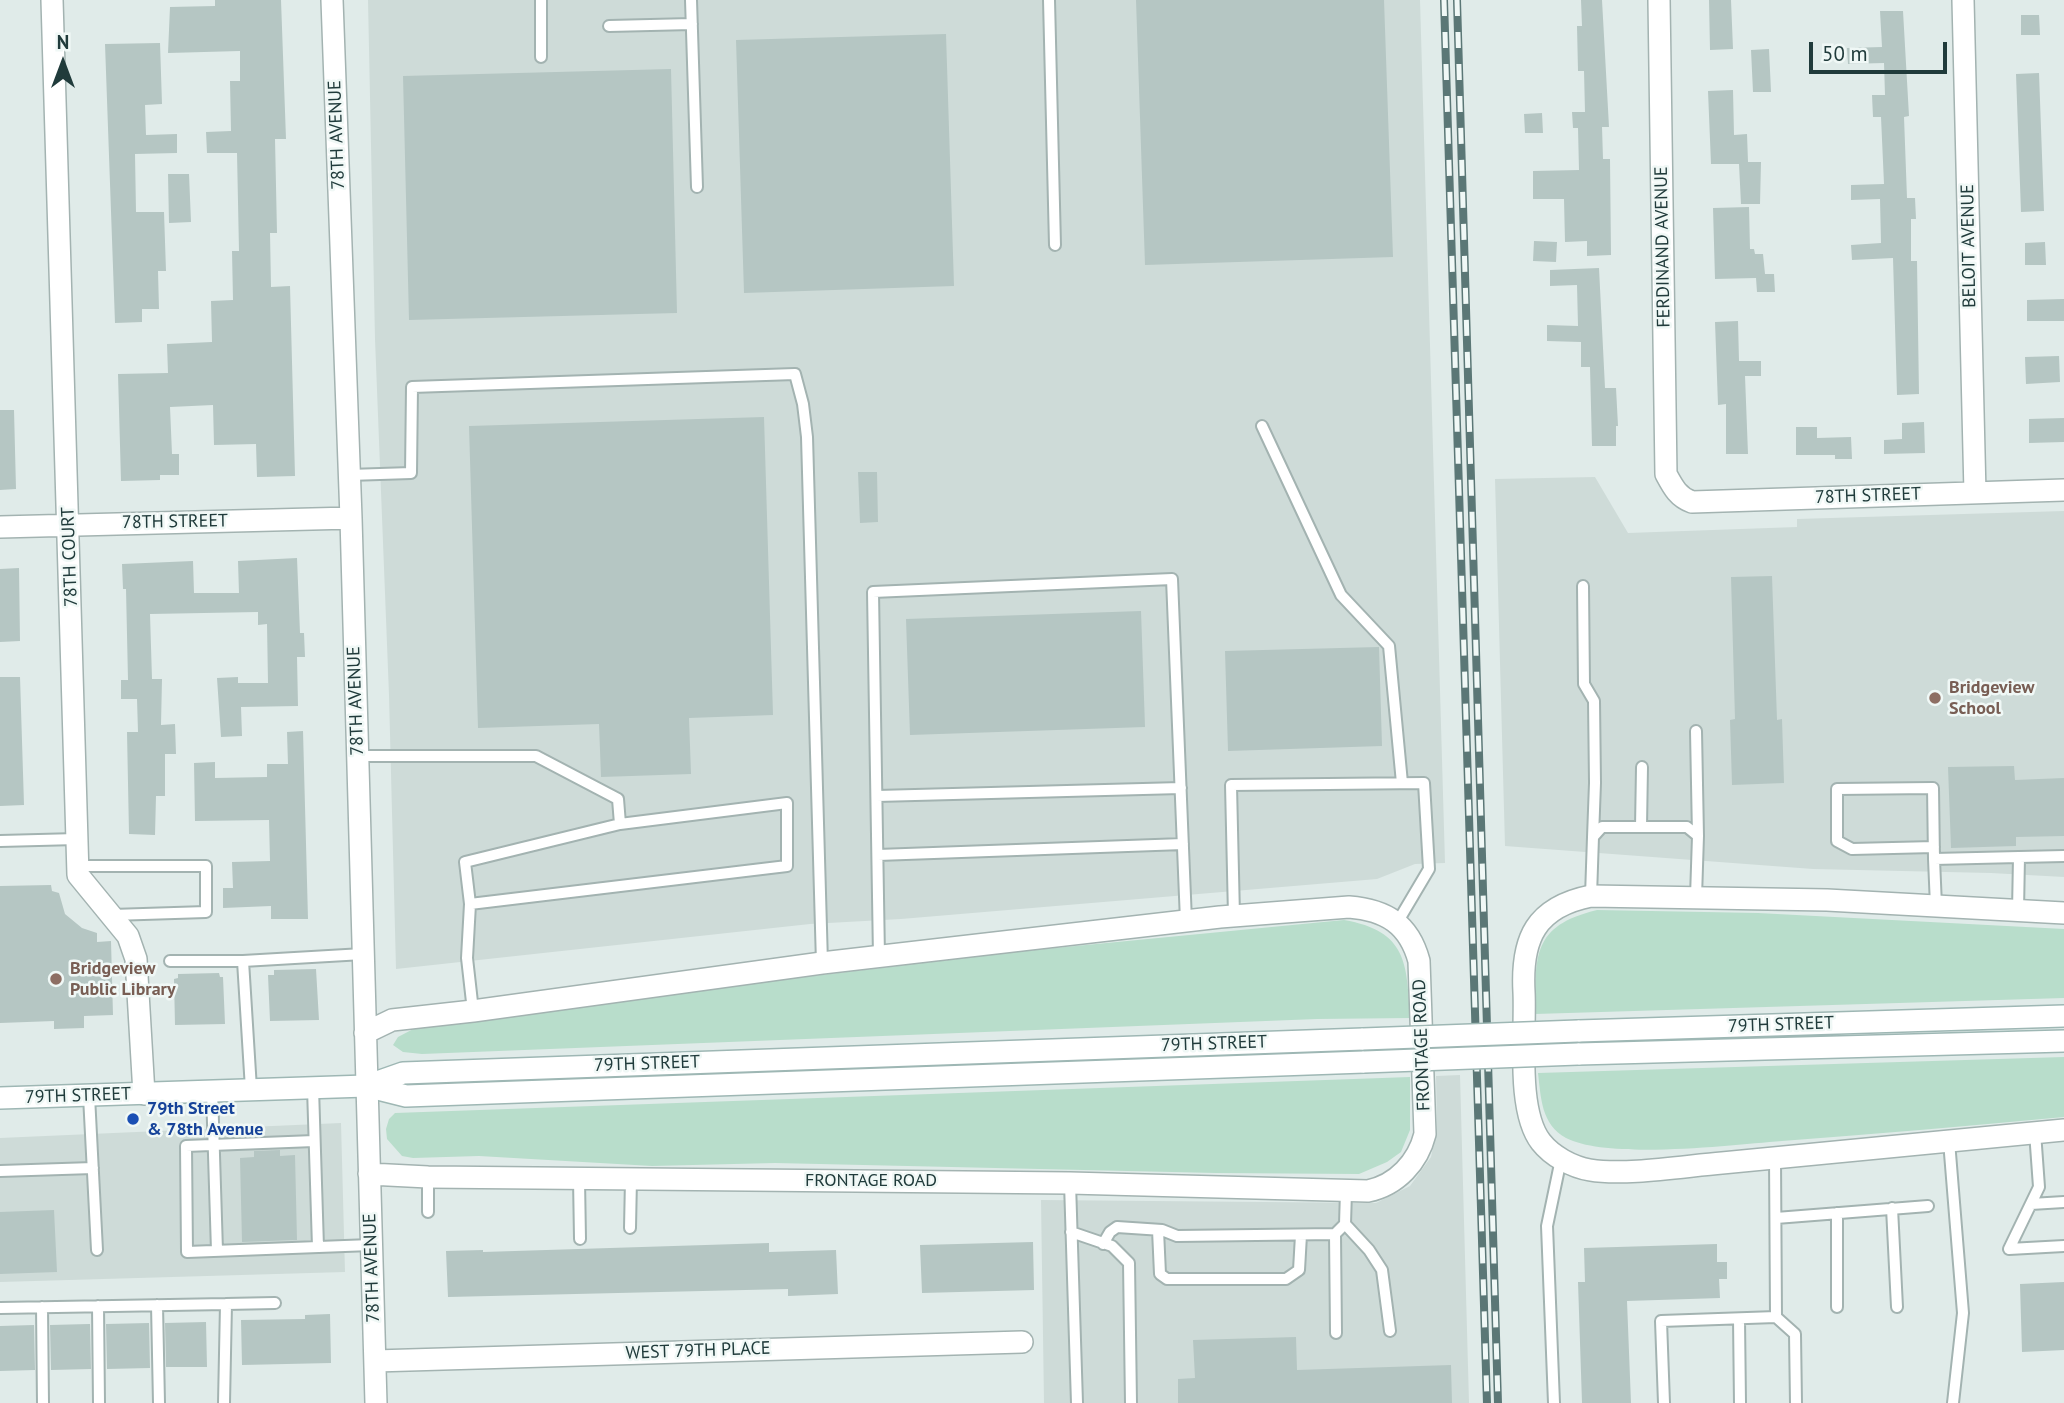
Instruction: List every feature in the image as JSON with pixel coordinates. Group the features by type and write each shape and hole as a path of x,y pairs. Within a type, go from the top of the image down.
{"street":[{"name":"78TH COURT","path":"52,0 78,866"},
{"name":"78TH AVENUE","path":"332,0 351,518 376,1403"},
{"name":"FERDINAND AVENUE","path":"1659,0 1666,474 1675,491"},
{"name":"BELOIT AVENUE","path":"1963,0 1975,493"},
{"name":"78TH STREET","path":"1675,491 1683,499 1692,502 2064,490"},
{"name":"78TH STREET","path":"0,527 351,518"},
{"path":"78,866 78,875 128,936 136,959 144,1094"},
{"path":"2064,913 1827,900 1591,896 1559,905 1545,916 1533,929 1524,964 1525,1082 1528,1112 1532,1127 1541,1142 1561,1159 1576,1166 1606,1172 2064,1130"},
{"path":"365,1033 392,1020 822,963 1186,921 1349,907 1374,911 1397,923"},
{"name":"FRONTAGE ROAD","path":"369,1174 579,1179 1070,1183 1346,1191 1379,1189 1399,1178 1412,1163 1423,1143 1425,1133 1419,961 1411,938 1397,923"},
{"name":"79TH STREET","path":"366,1086 403,1073 2064,1016"},
{"name":"79TH STREET","path":"0,1098 366,1086 406,1096 1578,1054 2064,1041"},
{"name":"WEST 79TH PLACE","path":"374,1361 1022,1342"}],"lane":[{"path":"541,0 541,57"},
{"path":"691,0 697,187"},
{"path":"1049,0 1055,245"},
{"path":"608,26 692,24"},
{"path":"349,475 411,473 412,387 795,374 803,404 807,437 822,963"},
{"path":"1262,425 1341,595 1389,646 1402,783"},
{"path":"879,957 873,592 1172,579 1186,921"},
{"path":"1583,586 1584,684 1594,701 1595,783 1591,896"},
{"path":"1696,731 1696,897"},
{"path":"357,756 536,756 618,799 620,824"},
{"path":"1641,827 1642,768"},
{"path":"1234,916 1231,785 1424,783 1429,869 1397,923"},
{"path":"877,796 1181,788"},
{"path":"1934,847 1852,849 1837,841 1837,789 1933,788 1936,906"},
{"path":"470,904 788,866 788,803 620,824 465,862 470,904 467,958 473,1011"},
{"path":"1593,837 1602,827 1687,827 1698,835"},
{"path":"0,841 78,839"},
{"path":"878,855 1183,844"},
{"path":"1934,859 2064,856"},
{"path":"2018,911 2019,857"},
{"path":"78,866 206,866 206,912 112,915"},
{"path":"170,961 243,961 363,954"},
{"path":"243,961 251,1090"},
{"path":"313,1088 318,1247"},
{"path":"212,1091 217,1251"},
{"path":"89,1096 97,1250"},
{"path":"2035,1132 2039,1187 2008,1249 2064,1246"},
{"path":"314,1141 186,1146 187,1252 371,1245"},
{"path":"1949,1141 1963,1313 1953,1403"},
{"path":"1775,1158 1776,1317"},
{"path":"1554,1403 1548,1226 1561,1159"},
{"path":"0,1171 93,1168"},
{"path":"428,1177 428,1212"},
{"path":"579,1179 580,1239"},
{"path":"630,1228 631,1179"},
{"path":"1070,1183 1077,1403"},
{"path":"1104,1244 1110,1232 1117,1227 1158,1230 1177,1236 1335,1234 1345,1224 1346,1191"},
{"path":"2031,1204 2064,1202"},
{"path":"1776,1218 1928,1206"},
{"path":"1892,1208 1897,1307"},
{"path":"1837,1307 1838,1213"},
{"path":"1345,1224 1369,1250 1382,1270 1391,1331"},
{"path":"1158,1230 1160,1273 1167,1279 1286,1279 1299,1270 1301,1235"},
{"path":"1070,1232 1112,1247 1129,1263 1131,1403"},
{"path":"1335,1234 1336,1333"},
{"path":"0,1308 275,1303"},
{"path":"224,1403 226,1304"},
{"path":"158,1305 159,1403"},
{"path":"98,1306 99,1403"},
{"path":"42,1307 43,1403"},
{"path":"1664,1403 1661,1321 1776,1317 1795,1334 1796,1403"},
{"path":"1739,1318 1740,1403"}],"shaded area":[{"path":"368,0 1420,0 1445,863 1415,864 1377,879 901,919 810,924 396,969 389,695 375,339"},
{"path":"1595,477 1628,533 1797,527 1797,519 2064,511 2064,877 1813,869 1505,846 1495,479"},
{"path":"1460,1075 1469,1403 1044,1403 1041,1200 1376,1203 1410,1186 1431,1157 1437,1129 1436,1076"},
{"path":"341,1123 345,1272 0,1282 0,1138"}],"green space":[{"path":"1597,910 1758,913 2064,929 2064,998 1535,1014 1536,976 1542,946 1560,925"},
{"path":"1344,920 1365,925 1392,941 1404,966 1410,1018 1317,1019 422,1054 403,1052 393,1045 398,1037 419,1026 551,1007 1024,951"},
{"path":"2064,1057 2064,1117 1888,1133 1640,1150 1586,1145 1558,1132 1544,1110 1538,1073"},
{"path":"1410,1077 1410,1130 1401,1152 1387,1162 1359,1174 775,1163 652,1166 479,1156 413,1158 402,1156 387,1139 386,1129 389,1119 395,1113"}],"building":[{"path":"215,0 281,0 286,139 275,139 277,233 270,233 271,287 290,286 295,476 257,477 256,444 214,445 213,405 170,407 172,454 179,454 179,475 160,475 160,480 121,481 118,374 168,373 167,344 212,342 211,301 233,300 232,251 239,251 237,153 207,153 206,132 231,131 230,81 240,81 240,51 168,53 170,7 215,6"},
{"path":"1136,0 1384,0 1393,257 1145,265"},
{"path":"1581,0 1602,0 1609,127 1602,127 1603,159 1610,159 1611,255 1587,256 1587,241 1565,242 1564,199 1533,199 1533,171 1579,170 1578,128 1573,128 1572,112 1585,112 1584,71 1578,71 1577,26 1582,26"},
{"path":"1709,0 1731,0 1733,49 1710,50"},
{"path":"1880,11 1903,11 1909,116 1904,117 1907,198 1915,198 1916,219 1911,219 1911,261 1917,261 1919,394 1897,395 1893,258 1852,260 1851,245 1881,243 1880,199 1851,200 1851,185 1884,184 1881,117 1873,117 1872,95 1885,95 1884,63 1848,64 1847,48 1882,47"},
{"path":"2021,15 2039,15 2040,35 2021,35"},
{"path":"946,34 954,286 744,293 736,40"},
{"path":"160,43 162,104 145,105 146,135 177,134 177,153 135,154 136,212 164,212 166,271 158,271 159,309 142,309 142,322 115,323 105,44"},
{"path":"1769,49 1771,92 1753,92 1751,50"},
{"path":"671,69 677,313 409,320 403,76"},
{"path":"2039,73 2044,211 2021,212 2016,74"},
{"path":"1733,90 1734,135 1747,134 1748,162 1761,162 1760,204 1741,204 1739,164 1711,164 1708,91"},
{"path":"1542,113 1543,133 1525,133 1524,114"},
{"path":"168,174 189,174 191,222 169,223"},
{"path":"1749,207 1750,249 1754,249 1755,254 1763,254 1765,274 1774,274 1775,292 1757,292 1756,278 1715,279 1713,208"},
{"path":"1534,241 1557,242 1556,262 1533,261"},
{"path":"2045,242 2046,265 2025,265 2025,243"},
{"path":"1599,268 1605,388 1616,388 1616,446 1592,446 1590,367 1581,367 1581,342 1547,341 1547,325 1578,326 1577,285 1550,286 1550,270"},
{"path":"2064,299 2064,321 2027,321 2027,300"},
{"path":"1738,321 1739,361 1761,361 1761,376 1745,376 1748,454 1726,454 1726,404 1718,405 1715,322"},
{"path":"2059,356 2060,382 2026,384 2025,357"},
{"path":"0,410 14,410 16,489 0,490"},
{"path":"764,417 773,715 689,718 691,774 601,777 599,724 478,728 469,426"},
{"path":"2064,418 2064,442 2029,443 2029,419"},
{"path":"1924,422 1925,453 1884,454 1884,440 1902,439 1902,423"},
{"path":"1796,427 1817,427 1817,438 1851,437 1852,459 1835,459 1835,455 1796,455"},
{"path":"858,472 877,472 878,522 860,523"},
{"path":"297,558 300,633 304,633 305,657 297,657 298,706 241,707 242,736 221,737 217,678 238,677 238,683 268,683 267,624 258,625 258,612 150,614 152,679 162,679 161,725 175,724 176,754 165,754 165,796 156,796 155,835 129,834 127,732 138,732 137,699 121,699 121,680 128,680 126,589 123,589 122,564 193,561 194,593 239,593 238,561"},
{"path":"19,568 20,641 0,642 0,569"},
{"path":"1772,576 1777,720 1782,719 1784,783 1732,785 1730,720 1735,719 1731,577"},
{"path":"1141,611 1145,727 910,735 906,619"},
{"path":"1379,647 1382,746 1228,751 1225,651"},
{"path":"0,677 20,677 24,805 0,806"},
{"path":"303,731 308,919 271,919 271,906 223,908 223,888 233,888 232,862 270,861 269,820 195,821 194,763 215,762 215,778 267,777 267,764 288,764 287,732"},
{"path":"2014,766 2015,780 2064,778 2064,836 2016,837 2016,846 1951,848 1948,767"},
{"name":"Bridgeview Public Library","path":"51,885 52,891 59,893 65,914 82,928 97,933 97,942 111,941 113,1015 84,1016 84,1028 54,1029 54,1021 0,1023 0,886"},
{"path":"316,969 319,1020 270,1021 268,975 274,975 274,970"},
{"path":"219,973 220,977 223,977 225,1024 175,1025 174,979 178,978 178,974"},
{"path":"280,1150 280,1156 295,1155 297,1240 242,1242 240,1158 254,1157 254,1151"},
{"path":"54,1210 57,1272 0,1274 0,1212"},
{"path":"1033,1242 1034,1290 922,1293 920,1245"},
{"path":"769,1243 769,1252 836,1250 838,1294 788,1296 788,1289 448,1297 446,1251"},
{"path":"1717,1244 1717,1262 1727,1262 1727,1279 1719,1279 1720,1298 1627,1301 1631,1403 1582,1403 1578,1282 1585,1282 1584,1248"},
{"path":"2064,1282 2064,1350 2022,1352 2020,1284"},
{"path":"330,1314 331,1363 242,1365 241,1320 305,1319 305,1315"},
{"path":"206,1322 207,1367 166,1367 165,1323"},
{"path":"149,1323 150,1368 107,1369 106,1324"},
{"path":"90,1324 91,1369 51,1370 50,1325"},
{"path":"34,1325 35,1370 0,1371 0,1326"},
{"path":"1296,1337 1297,1370 1451,1365 1452,1403 1178,1403 1178,1379 1195,1378 1193,1340"}],"railway":[{"path":"1444,0 1487,1403"},
{"path":"1457,0 1498,1403"}],"place":[{"name":"Bridgeview School","path":"1935,698"},
{"name":"Bridgeview Public Library","path":"56,979"},
{"name":"79th Street & 78th Avenue","path":"133,1119"}]}
